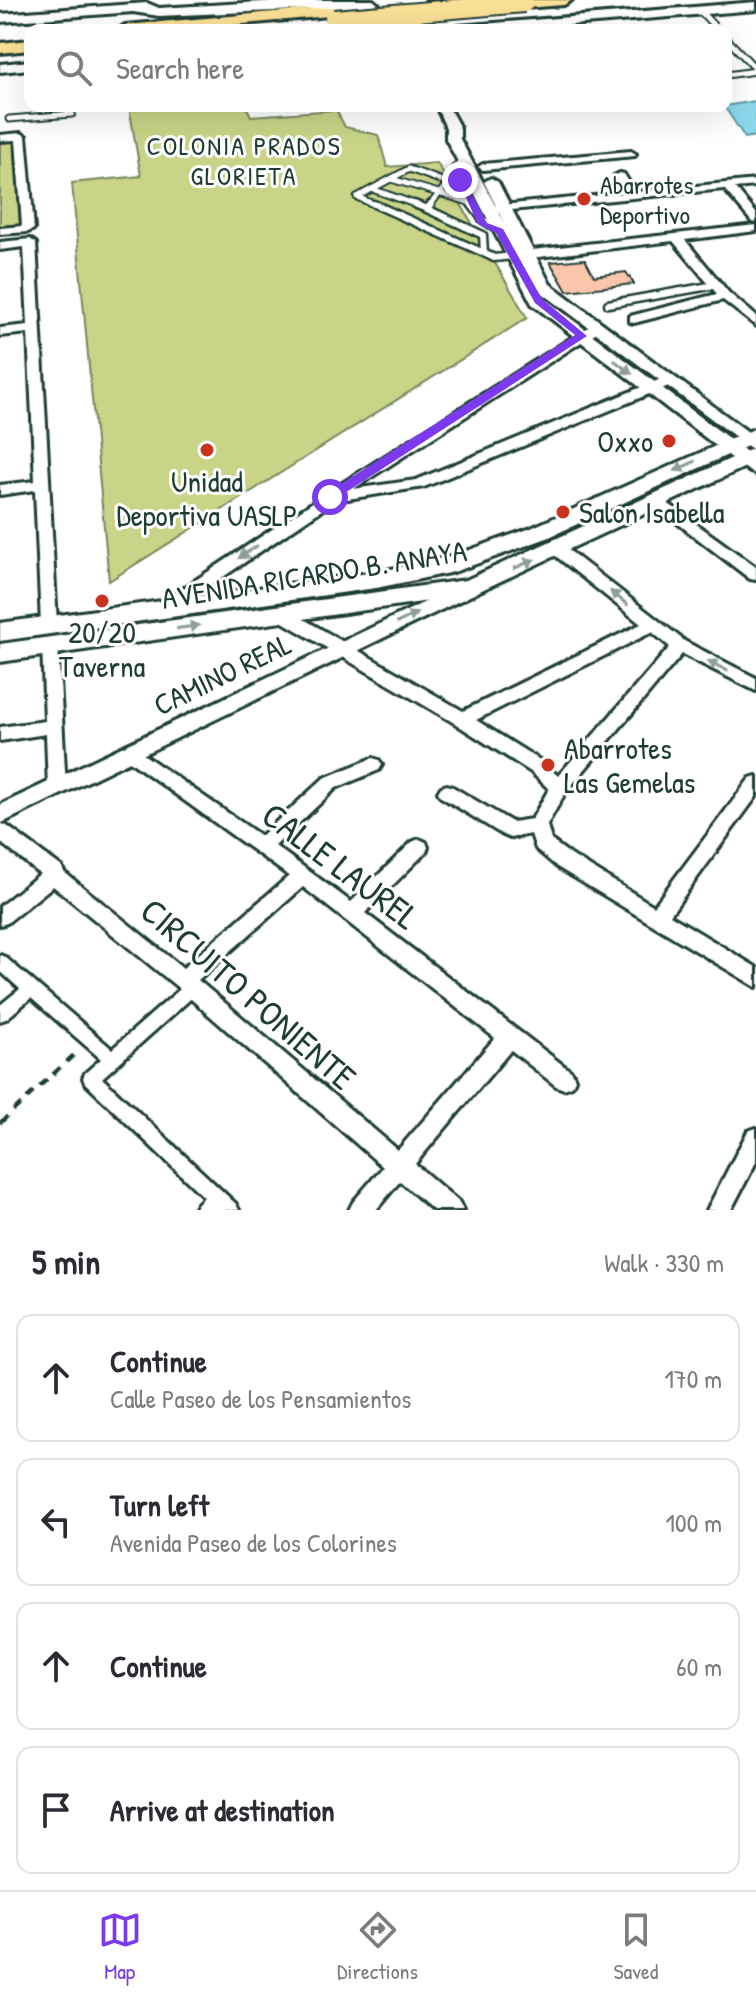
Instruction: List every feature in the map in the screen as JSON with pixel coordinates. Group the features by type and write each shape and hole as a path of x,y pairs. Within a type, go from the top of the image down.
{"highway":[{"path":"252,24 336,20 487,0"},
{"path":"284,24 564,0"},
{"path":"0,40 24,38"},
{"path":"0,48 24,46"}],"main road":[{"path":"0,18 150,3 237,0"},
{"path":"402,24 416,0"},
{"path":"417,24 434,0"},
{"path":"456,0 455,6 466,14 487,17 750,6"},
{"path":"123,6 159,12 350,1 369,3 382,13 380,20 371,24"},
{"path":"564,24 750,6"},
{"path":"336,20 362,24"},
{"path":"0,68 24,66"},
{"name":"AVENIDA RICARDO B. ANAYA","path":"0,632 49,635 282,614 471,587 659,502 749,450"},
{"name":"AVENIDA RICARDO B. ANAYA","path":"0,653 49,635 164,609 376,580 454,564 749,450"}],"street":[{"path":"445,112 497,208 538,301 588,331 749,450"},
{"path":"0,138 21,136 29,236 57,788"},
{"path":"461,143 483,167 497,208 500,231 520,255"},
{"path":"483,167 631,154"},
{"path":"620,176 631,195"},
{"path":"497,208 756,183"},
{"path":"727,186 756,220"},
{"path":"520,255 756,228"},
{"path":"0,231 29,236"},
{"path":"0,246 29,236"},
{"path":"676,237 725,296 756,322"},
{"path":"634,319 725,296"},
{"path":"0,332 34,328"},
{"path":"164,609 330,497 588,331"},
{"path":"330,497 419,484 658,385"},
{"path":"0,490 42,485"},
{"path":"659,502 756,575"},
{"path":"557,549 680,646 756,685"},
{"name":"CAMINO REAL","path":"0,815 471,587"},
{"path":"282,614 462,719 537,767 559,788"},
{"path":"462,719 653,625"},
{"path":"680,646 559,788 538,825 543,844 564,861 756,978"},
{"path":"0,734 54,726"},
{"name":"CALLE LAUREL","path":"130,752 303,876 564,1079"},
{"path":"261,847 330,783 373,765"},
{"path":"658,916 756,783"},
{"path":"447,792 510,830 538,825"},
{"name":"CIRCUITO PONIENTE","path":"0,831 188,984 451,1210"},
{"path":"351,914 419,847"},
{"path":"0,917 55,873"},
{"path":"230,1210 91,1078 303,876"},
{"path":"0,962 112,1059"},
{"path":"0,1014 31,989"},
{"path":"361,1210 509,1037"},
{"path":"719,1210 756,1139"},
{"path":"203,1210 216,1197"}],"lane":[{"path":"699,10 712,24"},
{"path":"732,44 756,70"},
{"path":"732,74 756,70"},
{"path":"9,119 72,112"},
{"path":"461,143 455,167 469,202 483,224 500,231"},
{"path":"461,183 448,183 409,169 357,197 494,258 520,255"},
{"path":"391,179 439,196 469,202"},
{"path":"427,209 448,183"},
{"path":"372,189 427,209 483,235 484,253"},
{"path":"608,304 715,285"}],"path":[{"path":"0,1123 89,1040"}],"green space":[{"name":"Unidad Deportiva UASLP","path":"130,112 249,112 251,116 337,112 345,127 378,135 387,167 437,163 527,318 109,581 72,183 141,176"},
{"path":"16,139 20,226 0,228 0,141"}],"water":[{"path":"756,101 756,136 745,138 728,112 732,112 732,105"}],"building":[{"path":"585,259 594,276 626,272 634,284 567,291 550,262"}],"place":[{"name":"Abarrotes Deportivo","path":"584,199"},
{"name":"Oxxo","path":"669,441"},
{"name":"Unidad Deportiva UASLP","path":"207,450"},
{"name":"Salon Isabella","path":"563,512"},
{"name":"20/20 Taverna","path":"102,601"},
{"name":"Abarrotes Las Gemelas","path":"548,765"}],"district":[{"name":"COLONIA PRADOS GLORIETA","path":"244,160"}],"route":[{"path":"330,497 581,336 538,301 500,231 483,224 460,180"}]}
